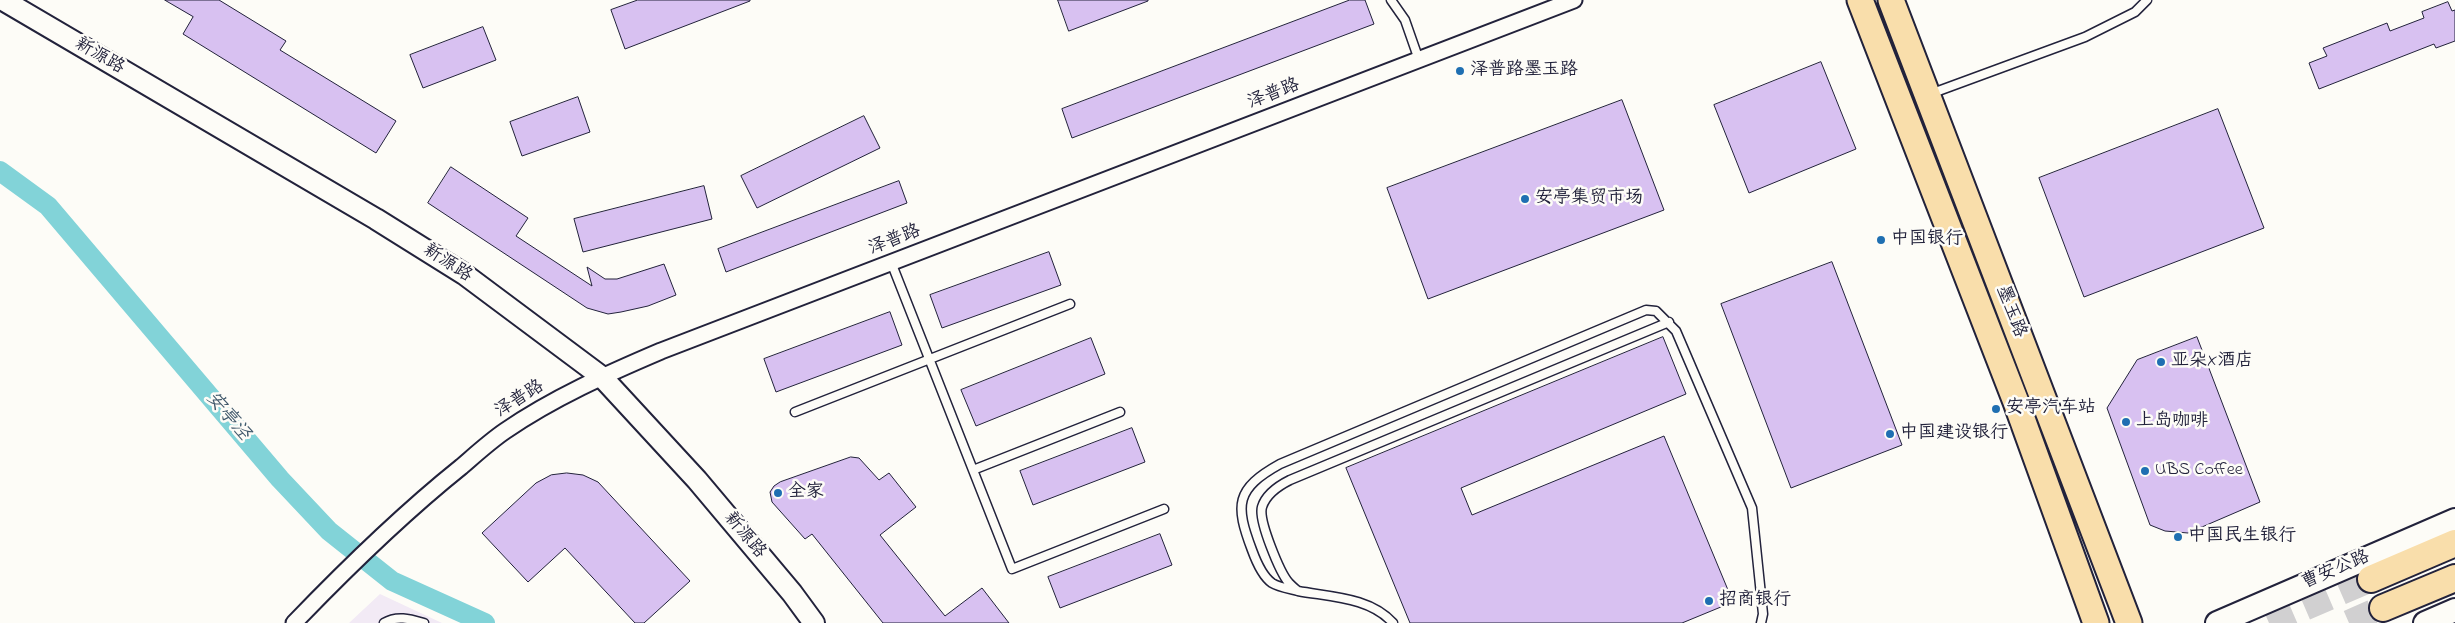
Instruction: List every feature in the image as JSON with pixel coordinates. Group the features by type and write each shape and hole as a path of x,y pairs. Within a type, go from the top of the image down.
{"highway":[{"name":"曹安公路","path":"2371,579 2455,543"},
{"path":"2383,608 2455,578"}],"main road":[{"name":"墨玉路","path":"1860,0 2013,393 2096,623"},
{"name":"墨玉路","path":"1891,0 2129,623"},
{"name":"曹安公路","path":"2217,623 2455,520"},
{"path":"2425,623 2455,610"}],"street":[{"name":"新源路","path":"3,0 384,224 464,274 602,377 703,486 814,623"},
{"name":"泽普路","path":"294,623 382,534 434,488 505,431 560,397 661,351 1574,0"}],"lane":[{"path":"1390,0 1405,20 1419,60"},
{"path":"1927,96 2085,38 2136,12 2147,0"},
{"path":"892,262 1012,569 1164,509"},
{"path":"795,412 1070,304"},
{"path":"1393,623 1382,612 1360,602 1298,591 1272,584 1255,559 1241,522 1240,503 1248,488 1262,474 1280,464 1646,310 1656,312 1669,322 1676,331 1752,508 1763,614 1761,623"},
{"path":"1298,591 1289,583 1284,575 1263,523 1262,509 1266,499 1278,486 1669,322"},
{"path":"973,470 1120,412"},
{"path":"384,623 391,619 407,618 424,623"}],"shaded area":[{"path":"380,594 442,623 349,623"}],"building":[{"path":"165,0 219,0 286,41 280,50 396,121 376,153 183,34 193,17"},
{"path":"638,0 750,1 625,49 611,10"},
{"path":"1058,0 1148,0 1148,1 1069,31"},
{"path":"1350,0 1365,0 1374,24 1072,138 1062,109"},
{"path":"2448,2 2452,11 2455,10 2455,41 2436,48 2434,44 2319,89 2309,63 2327,56 2323,48 2387,23 2390,31 2424,18 2422,12"},
{"path":"483,27 496,60 423,88 410,55"},
{"path":"1821,62 1856,149 1749,193 1714,105"},
{"path":"578,97 590,132 522,156 510,122"},
{"name":"安亭集贸市场","path":"1622,100 1664,210 1428,299 1387,188"},
{"path":"2218,109 2264,228 2084,297 2039,178"},
{"path":"864,116 880,148 757,208 741,176"},
{"path":"451,167 528,218 516,236 592,286 587,267 605,279 617,279 664,264 676,295 648,306 608,314 587,308 428,203"},
{"path":"899,181 907,203 726,272 718,249"},
{"path":"704,186 712,219 583,252 574,219"},
{"path":"1049,252 1061,285 942,328 930,295"},
{"path":"1832,262 1902,445 1791,488 1721,304"},
{"path":"890,312 902,345 776,392 764,359"},
{"path":"1663,337 1686,394 1461,488 1472,515 1664,436 1733,602 1682,623 1410,623 1346,468"},
{"path":"2197,337 2260,502 2188,533 2165,531 2150,525 2107,408 2137,360"},
{"path":"1091,338 1105,374 976,426 961,390"},
{"path":"1132,428 1145,462 1033,505 1020,471"},
{"path":"851,457 859,458 879,480 889,473 916,507 880,535 945,616 982,588 1009,623 883,623 812,534 805,539 772,502 770,492 780,482"},
{"path":"567,473 583,475 598,482 690,581 644,623 635,623 565,548 528,582 482,533 536,483 551,475"},
{"path":"1160,534 1172,565 1060,608 1048,577"}],"waterway":[{"name":"安亭泾","path":"0,171 48,206 280,479 329,531 392,581 485,623"}],"tunnel":[{"path":"2269,623 2371,579"},
{"path":"2349,623 2383,608"}],"place":[{"name":"泽普路墨玉路","path":"1460,71"},
{"name":"安亭集贸市场","path":"1525,199"},
{"name":"中国银行","path":"1881,240"},
{"name":"亚朵X酒店","path":"2161,362"},
{"name":"安亭汽车站","path":"1996,409"},
{"name":"上岛咖啡","path":"2126,422"},
{"name":"中国建设银行","path":"1890,434"},
{"name":"UBS Coffee","path":"2145,471"},
{"name":"全家","path":"778,493"},
{"name":"中国民生银行","path":"2178,537"},
{"name":"招商银行","path":"1709,601"}]}
